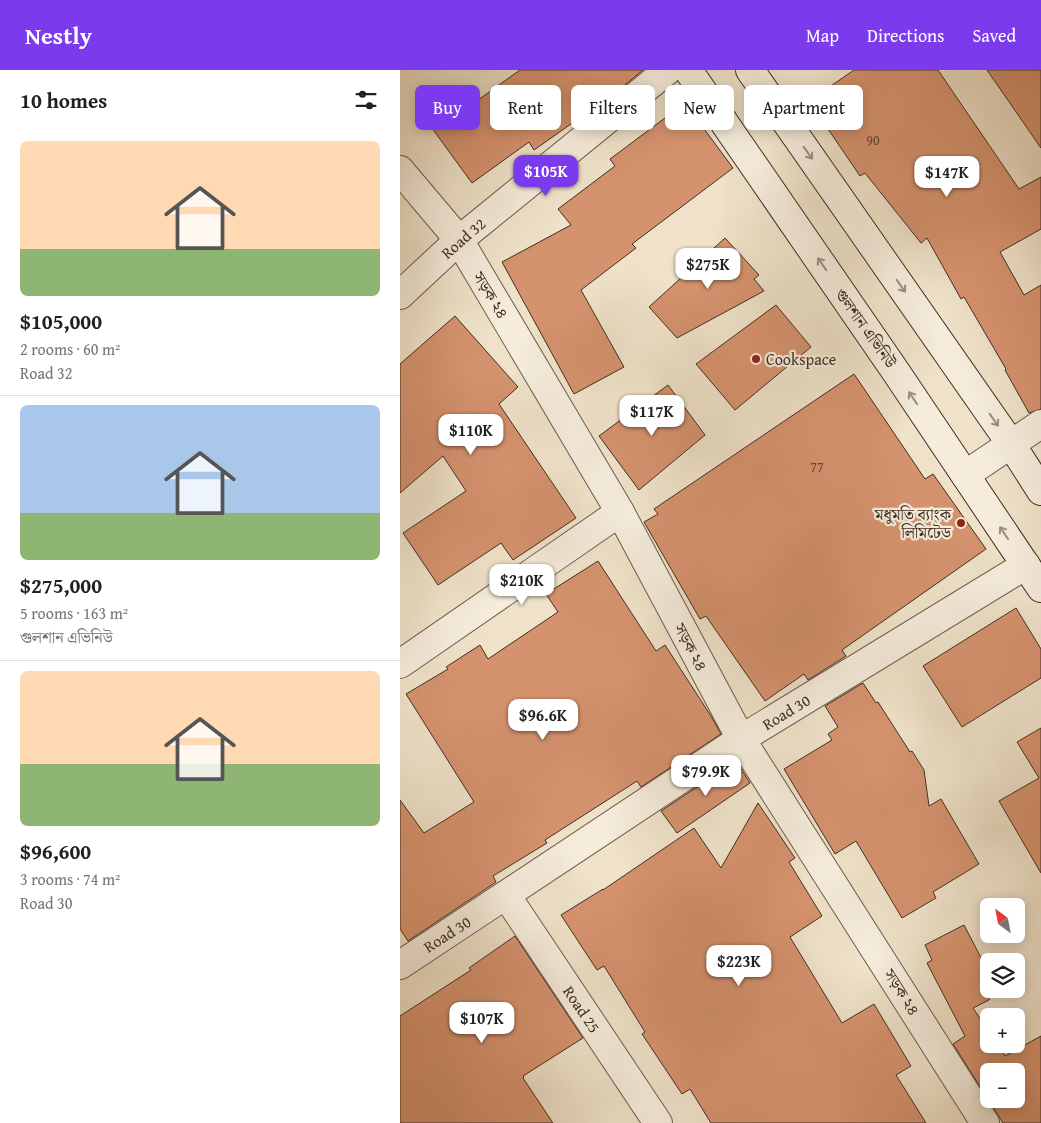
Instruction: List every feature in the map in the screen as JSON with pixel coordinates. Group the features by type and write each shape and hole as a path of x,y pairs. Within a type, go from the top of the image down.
{"street":[{"name":"Road 32","path":"400,295 459,240 668,70"},
{"name":"গুলশান এভিনিউ","path":"688,70 1041,588"},
{"path":"750,70 1011,444 1041,491"},
{"name":"সড়ক ২৪","path":"400,170 459,240 620,512 740,739 985,1123"},
{"path":"965,475 1041,424"},
{"path":"400,664 620,512"},
{"name":"Road 30","path":"400,965 740,739 1026,565"},
{"name":"Road 25","path":"506,895 658,1123"}],"building":[{"path":"520,70 643,70 625,85 571,85 571,124 534,150 529,142 472,183 433,130 480,130 480,99 490,91 490,130 561,130 561,85 499,85"},
{"path":"854,70 938,70 1019,189 1041,177 1041,229 1000,252 1024,295 1041,285 1041,409 1029,413 1006,369 964,297 961,299 927,238 921,243 865,173 860,176 829,130 863,130 863,85 832,85"},
{"path":"987,70 1041,70 1041,148"},
{"path":"665,118 665,130 705,130 733,168 632,244 636,248 581,290 624,367 574,394 502,262 571,225 558,209 615,166 610,159 649,130 655,130 655,125"},
{"path":"725,238 759,275 754,279 764,291 677,338 649,307"},
{"name":"Cookspace","path":"776,305 811,347 735,410 696,364"},
{"path":"455,316 518,387 499,404 576,518 513,560 501,543 438,585 403,533 466,491 443,456 400,493 400,364"},
{"path":"854,374 925,479 933,474 986,549 842,650 846,656 808,680 804,674 765,701 706,616 700,619 644,522 658,514 654,509"},
{"path":"668,385 705,435 639,490 599,436"},
{"path":"598,561 656,651 665,645 721,734 641,787 637,781 545,840 547,843 493,876 496,882 408,941 400,929 400,800 424,833 474,802 406,694 448,669 446,667 480,645 488,659 558,612 546,594"},
{"path":"1016,608 1041,649 1041,678 962,727 923,666"},
{"path":"863,683 924,770 929,806 941,799 979,864 933,892 936,898 902,918 856,841 835,854 784,769 832,740 828,734 838,727 825,706"},
{"path":"1041,728 1041,873 999,801 1039,778 1017,742"},
{"path":"736,761 750,783 677,833 661,811"},
{"path":"758,803 795,858 789,862 822,916 790,937 842,1023 874,1004 911,1066 896,1075 926,1123 711,1123 690,1089 682,1094 642,1034 645,1032 604,966 597,970 561,915 603,890 694,828 721,868"},
{"path":"964,925 980,956 980,998 989,998 989,1000 973,1008 980,1018 980,1053 1003,1053 1005,1056 1010,1053 1025,1053 1025,1045 1041,1036 1041,1123 1003,1123 994,1108 1025,1108 1025,1063 980,1063 980,1087 953,1044 965,1036 927,963 932,960 925,945"},
{"path":"515,936 583,1038 523,1076 553,1123 400,1123 400,1016 471,970 469,968"}],"place":[{"name":"Cookspace","path":"756,359"},
{"name":"মধুমতি ব্যাংক লিমিটেড","path":"961,523"}]}
